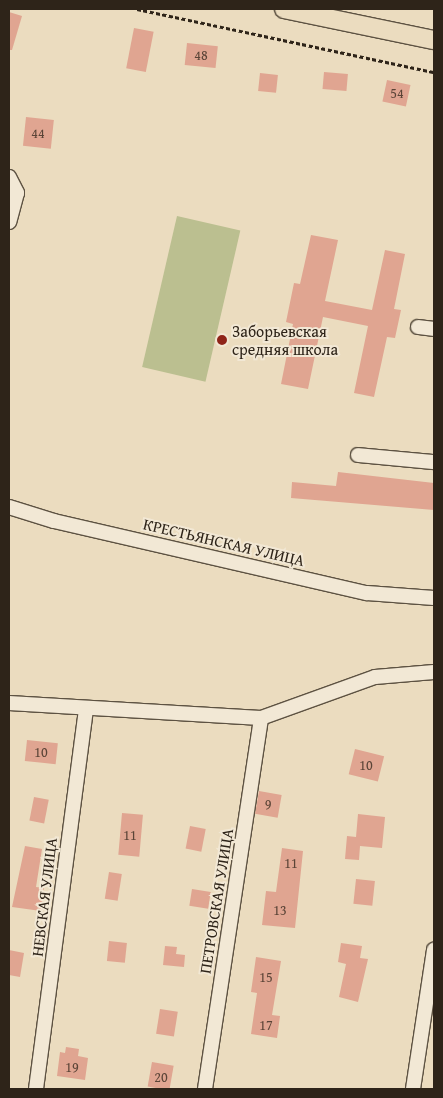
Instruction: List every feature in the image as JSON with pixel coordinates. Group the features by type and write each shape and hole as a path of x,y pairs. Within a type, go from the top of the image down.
{"main road":[{"path":"284,9 434,40"}],"street":[{"path":"9,177 17,193 9,222"},
{"path":"418,327 434,329"},
{"path":"358,455 434,462"},
{"name":"КРЕСТЬЯНСКАЯ УЛИЦА","path":"9,507 64,524 367,593 434,598"},
{"path":"9,703 261,718 375,677 434,672"},
{"name":"НЕВСКАЯ УЛИЦА","path":"36,1089 86,709"},
{"name":"ПЕТРОВСКАЯ УЛИЦА","path":"205,1089 261,718"},
{"path":"414,1089 434,950"}],"path":[{"path":"137,9 434,72"}],"green space":[{"path":"177,216 240,231 205,382 142,367"}],"building":[{"path":"9,12 22,16 12,50 9,50"},
{"path":"134,28 154,32 146,72 126,68"},
{"path":"187,43 218,46 216,68 185,65"},
{"path":"324,72 348,74 346,91 323,89"},
{"path":"260,73 278,75 276,93 258,91"},
{"path":"387,80 410,85 406,107 382,102"},
{"path":"26,117 54,120 51,149 23,146"},
{"path":"311,235 338,240 325,301 372,310 385,250 405,254 394,309 401,310 395,338 387,337 374,397 354,393 368,326 323,317 308,389 281,384 293,324 286,322 294,283 300,284"},
{"path":"338,472 434,483 434,510 291,498 292,482 336,486"},
{"path":"27,740 58,743 56,764 25,761"},
{"path":"355,749 384,756 378,781 349,774"},
{"path":"259,791 282,795 278,818 255,814"},
{"path":"34,797 49,800 44,823 29,821"},
{"path":"122,813 143,815 139,857 118,855"},
{"path":"358,814 385,817 382,848 360,846 359,860 345,859 347,836 356,837"},
{"path":"190,826 206,829 201,852 186,849"},
{"path":"25,846 42,849 36,887 44,888 41,911 12,907"},
{"path":"282,848 303,851 295,928 262,925 266,891 276,892"},
{"path":"109,872 122,874 118,901 105,899"},
{"path":"356,879 375,881 372,906 353,904"},
{"path":"192,889 211,892 208,909 189,906"},
{"path":"109,941 127,943 125,963 107,961"},
{"path":"341,943 362,946 360,958 368,959 358,1002 339,997 346,964 338,962"},
{"path":"165,946 177,947 176,954 185,955 184,967 163,965"},
{"path":"9,950 24,953 20,977 9,975"},
{"path":"256,957 281,961 272,1015 280,1016 277,1038 251,1034 257,993 251,992"},
{"path":"160,1009 178,1012 174,1037 156,1034"},
{"path":"66,1047 79,1049 78,1056 88,1058 85,1080 57,1076 60,1052 65,1053"},
{"path":"152,1062 174,1066 170,1089 148,1087"}],"place":[{"name":"Заборьевская средняя школа","path":"222,340"}]}
